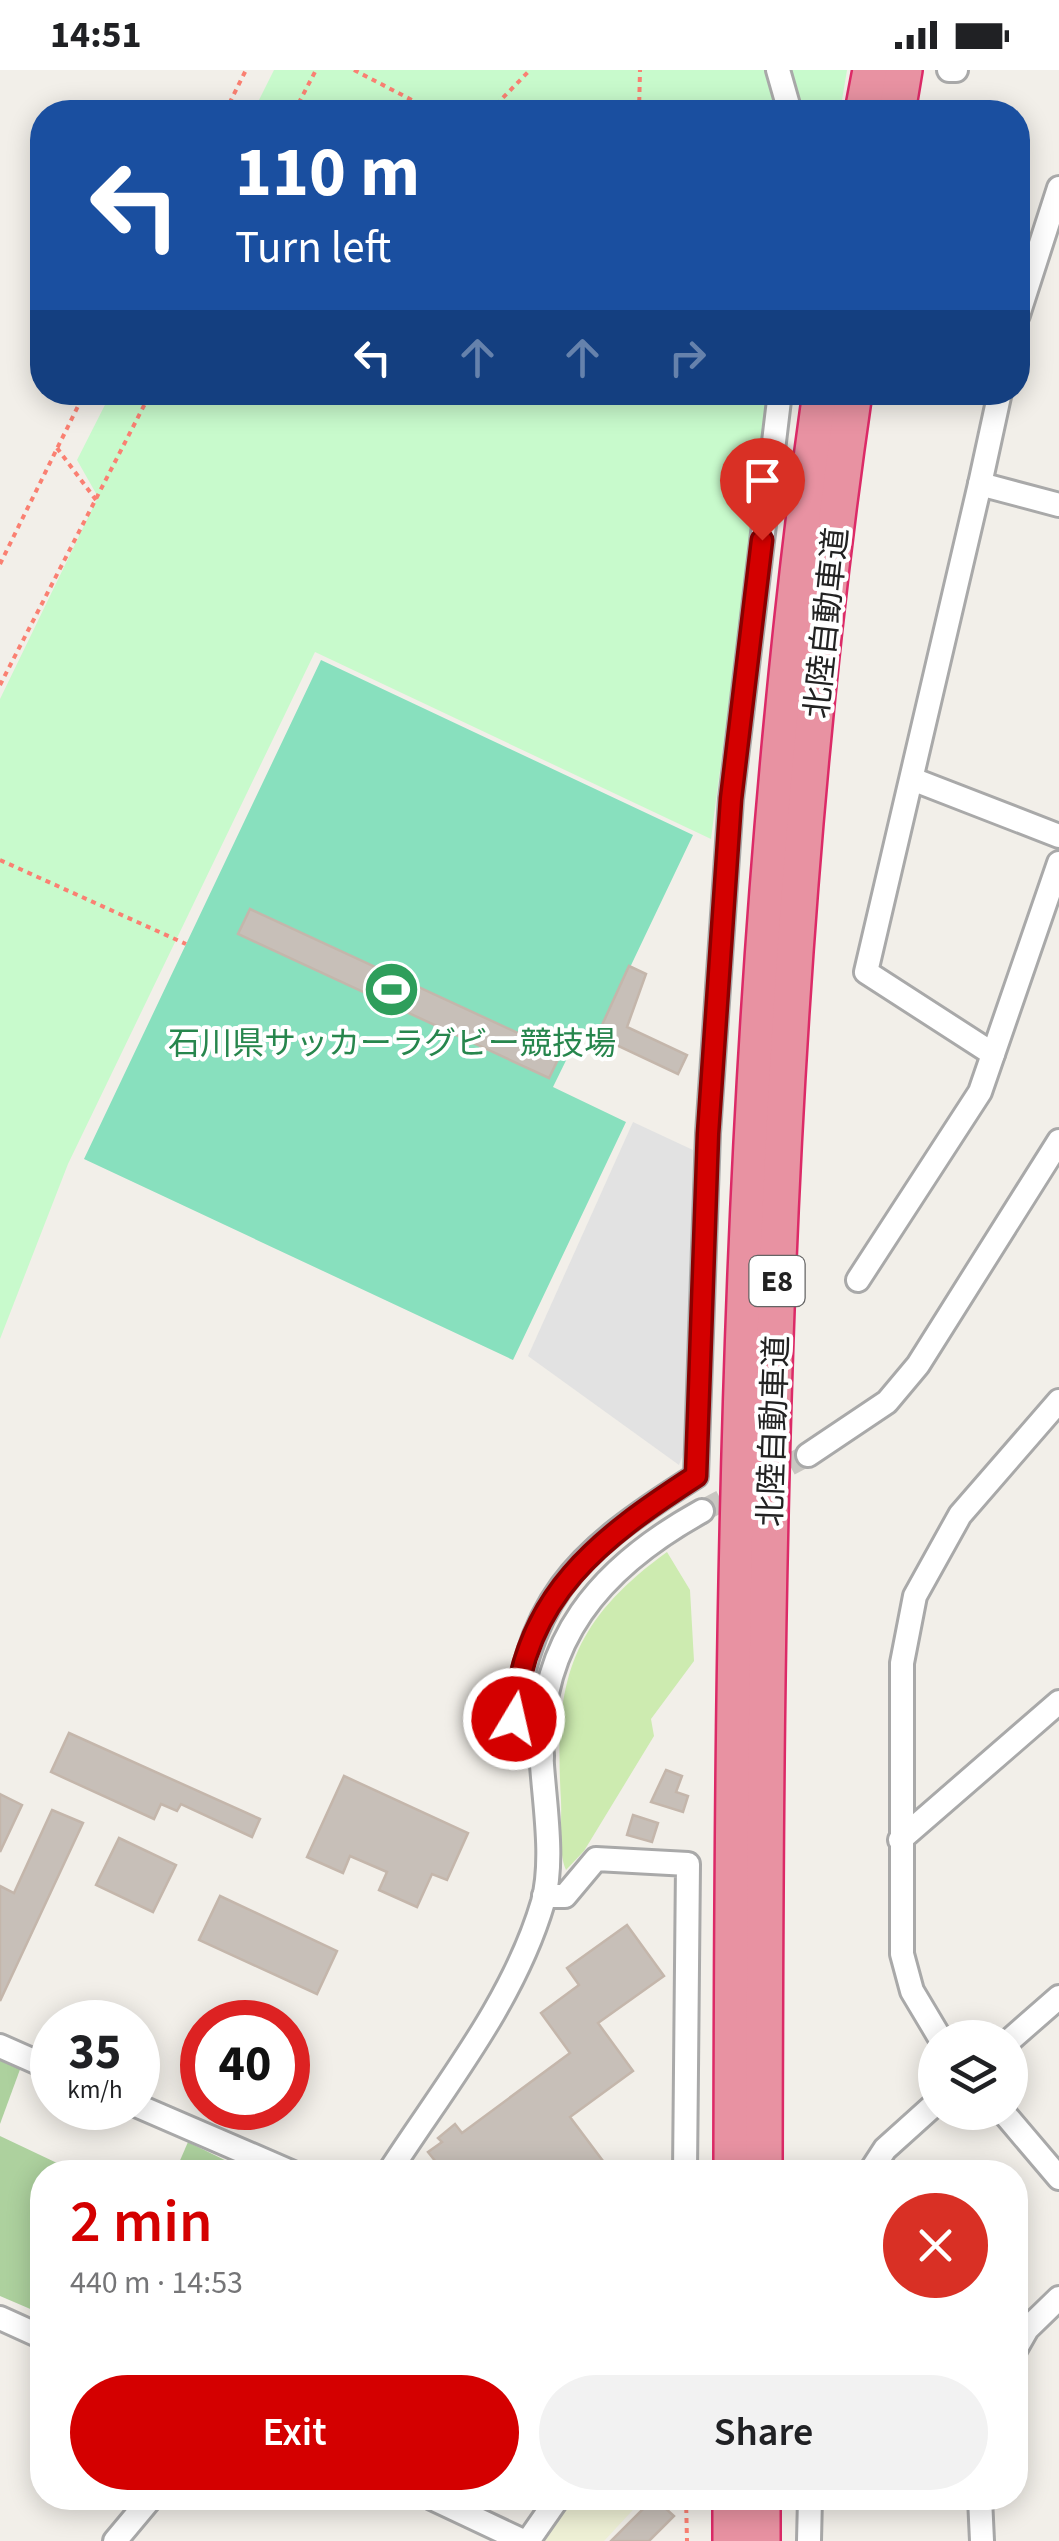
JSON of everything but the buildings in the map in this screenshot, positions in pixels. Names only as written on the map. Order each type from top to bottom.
[{"type":"highway","points":[[865,100],[870,70]]},
{"type":"highway","points":[[899,100],[904,70]]},
{"type":"highway","name":"北陸自動車道","points":[[732,2160],[739,1430],[750,1187],[776,802],[820,405]]},
{"type":"highway","name":"北陸自動車道","points":[[764,2160],[771,1468],[781,1194],[808,785],[852,405]]},
{"type":"highway","points":[[731,2510],[731,2541]]},
{"type":"highway","points":[[762,2510],[762,2541]]},
{"type":"street","points":[[778,70],[787,100]]},
{"type":"street","points":[[1030,279],[1059,188]]},
{"type":"street","points":[[542,1756],[512,1751],[517,1688],[539,1620],[572,1571],[625,1522],[696,1476],[708,1134],[731,799],[778,405]]},
{"type":"street","points":[[993,1054],[866,972],[997,405]]},
{"type":"street","points":[[980,484],[1059,505]]},
{"type":"street","points":[[912,779],[1059,836]]},
{"type":"street","points":[[858,1280],[980,1092],[1059,863]]},
{"type":"street","points":[[808,1455],[887,1402],[918,1365],[1059,1141]]},
{"type":"street","points":[[929,2020],[912,1991],[902,1954],[902,1664],[915,1596],[960,1515],[1059,1401]]},
{"type":"street","points":[[400,2160],[506,1990],[527,1948],[544,1896],[542,1756],[548,1691],[559,1652],[576,1618],[626,1558],[702,1511]]},
{"type":"street","points":[[900,1840],[1059,1702]]},
{"type":"street","points":[[544,1896],[564,1896],[596,1860],[688,1864],[685,2160]]},
{"type":"street","points":[[1028,2024],[1059,1997]]},
{"type":"street","points":[[0,2046],[30,2059]]},
{"type":"street","points":[[160,2115],[263,2160]]},
{"type":"street","points":[[878,2160],[918,2119]]},
{"type":"street","points":[[1018,2130],[1059,2178]]},
{"type":"street","points":[[1028,2328],[1059,2298]]},
{"type":"street","points":[[0,2318],[30,2332]]},
{"type":"street","points":[[116,2541],[141,2510]]},
{"type":"street","points":[[458,2510],[525,2541],[549,2510]]},
{"type":"street","points":[[809,2541],[810,2510]]},
{"type":"street","points":[[981,2510],[982,2541]]},
{"type":"path","points":[[231,100],[246,70]]},
{"type":"path","points":[[300,100],[316,70]]},
{"type":"path","points":[[354,70],[412,100]]},
{"type":"path","points":[[501,100],[530,70]]},
{"type":"path","points":[[639,100],[640,70]]},
{"type":"path","points":[[0,564],[79,405]]},
{"type":"path","points":[[0,685],[144,405]]},
{"type":"path","points":[[58,448],[96,500]]},
{"type":"path","points":[[0,860],[186,944]]},
{"type":"path","points":[[686,2510],[686,2541]]},
{"type":"green space","points":[[274,70],[847,70],[842,100],[259,100]]},
{"type":"green space","points":[[105,405],[767,405],[711,839],[315,652],[68,1164],[0,1339],[0,699],[98,497],[77,460]]},
{"type":"green space","name":"石川県サッカーラグビー競技場","points":[[321,660],[693,835],[595,1041],[579,1034],[553,1087],[626,1122],[513,1360],[84,1159]]},
{"type":"green space","points":[[667,1552],[690,1590],[694,1661],[651,1719],[654,1736],[584,1851],[566,1870],[561,1846],[561,1722],[575,1659],[608,1604]]},
{"type":"green space","points":[[0,2053],[22,2064],[0,2124]]},
{"type":"green space","points":[[0,2136],[51,2160],[30,2160],[30,2309],[0,2296]]},
{"type":"green space","points":[[188,2142],[225,2160],[180,2160]]},
{"type":"green space","points":[[558,2510],[633,2510],[604,2541],[535,2541]]},
{"type":"shaded area","points":[[633,1122],[693,1150],[684,1452],[679,1465],[528,1356]]},
{"type":"tunnel","points":[[702,1511],[808,1455]]},
{"type":"place","name":"石川県サッカーラグビー競技場","points":[[392,989]]},
{"type":"route","points":[[514,1719],[517,1688],[539,1620],[572,1571],[625,1522],[696,1476],[708,1134],[731,799],[762,540]]}]
